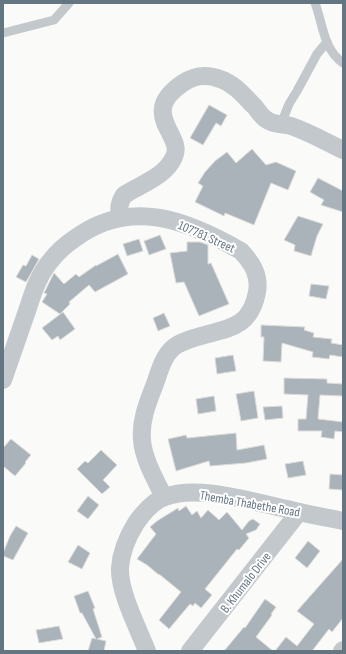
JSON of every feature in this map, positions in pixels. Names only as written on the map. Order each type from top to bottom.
[{"type":"street","points":[[121,218],[118,208],[121,199],[158,176],[174,157],[175,148],[166,126],[163,110],[164,104],[171,93],[188,80],[198,76],[205,75],[221,79],[233,85],[242,92],[269,122],[299,129],[343,150]]},
{"type":"street","name":"107781 Street","points":[[3,380],[37,283],[47,265],[57,252],[85,230],[102,222],[121,218],[142,215],[160,217],[198,229],[241,251],[253,266],[257,277],[258,284],[255,302],[250,313],[234,327],[201,336],[174,347],[163,362],[146,410],[142,423],[142,441],[151,469],[164,497]]},
{"type":"street","name":"Themba Thabethe Road","points":[[147,651],[121,581],[120,569],[122,557],[131,531],[142,514],[164,497],[182,492],[204,493],[243,499],[343,521]]},
{"type":"street","name":"B. Khumalo Drive","points":[[190,651],[299,512]]},
{"type":"lane","points":[[3,33],[54,20],[69,3]]},
{"type":"lane","points":[[315,3],[320,14],[330,49],[343,62]]},
{"type":"lane","points":[[281,124],[289,104],[317,54],[327,42]]},
{"type":"building","points":[[209,105],[227,115],[221,126],[216,123],[203,145],[190,138]]},
{"type":"building","points":[[252,149],[266,165],[276,162],[296,171],[288,190],[271,183],[254,225],[225,213],[224,216],[195,202],[203,186],[198,183],[215,161],[227,152],[236,163]]},
{"type":"building","points":[[318,178],[343,191],[343,212],[321,205],[324,200],[310,192]]},
{"type":"building","points":[[298,216],[323,224],[317,236],[311,256],[294,251],[295,245],[284,240]]},
{"type":"building","points":[[160,235],[166,249],[149,255],[144,241]]},
{"type":"building","points":[[139,239],[143,251],[127,256],[123,244]]},
{"type":"building","points":[[187,242],[200,242],[208,245],[208,264],[211,263],[229,304],[199,316],[184,282],[176,283],[170,253],[187,251]]},
{"type":"building","points":[[118,254],[128,274],[95,292],[89,285],[69,302],[70,304],[60,314],[42,302],[47,294],[44,293],[54,273],[64,284],[76,274],[79,277],[96,265]]},
{"type":"building","points":[[32,255],[39,259],[26,282],[16,277],[23,265],[26,266]]},
{"type":"building","points":[[311,284],[329,286],[326,299],[309,296]]},
{"type":"building","points":[[63,312],[75,329],[60,340],[58,336],[52,340],[42,328]]},
{"type":"building","points":[[164,313],[170,326],[158,331],[153,318]]},
{"type":"building","points":[[261,325],[305,327],[304,330],[314,333],[313,337],[332,339],[331,343],[343,345],[343,357],[330,355],[329,359],[312,357],[313,352],[282,343],[281,362],[263,361],[264,337],[261,337]]},
{"type":"building","points":[[233,355],[236,371],[217,374],[215,358]]},
{"type":"building","points":[[284,378],[327,379],[327,383],[343,384],[343,396],[320,395],[318,419],[343,422],[343,432],[335,431],[334,439],[321,437],[322,431],[298,431],[298,419],[306,419],[308,395],[284,394]]},
{"type":"building","points":[[254,391],[258,418],[241,421],[236,394]]},
{"type":"building","points":[[214,396],[216,411],[198,414],[196,399]]},
{"type":"building","points":[[282,406],[283,418],[265,420],[263,407]]},
{"type":"building","points":[[236,433],[237,450],[264,445],[267,459],[246,463],[210,466],[209,461],[176,471],[168,439],[186,435],[187,438]]},
{"type":"building","points":[[11,439],[31,455],[15,476],[3,466],[3,448]]},
{"type":"building","points":[[101,450],[117,465],[103,480],[110,487],[102,494],[77,469],[85,461],[88,463]]},
{"type":"building","points":[[303,461],[306,475],[288,478],[285,464]]},
{"type":"building","points":[[330,474],[343,475],[343,490],[329,489]]},
{"type":"building","points":[[88,496],[99,505],[88,519],[77,511]]},
{"type":"building","points":[[186,506],[192,515],[197,511],[201,518],[208,510],[219,520],[227,512],[242,530],[249,521],[253,519],[260,524],[256,530],[246,534],[249,538],[239,550],[237,549],[205,589],[212,595],[201,608],[195,603],[193,606],[190,604],[169,629],[159,620],[181,592],[147,565],[137,559],[156,534],[150,527],[178,508],[179,511]]},
{"type":"building","points":[[16,526],[28,533],[13,560],[3,556],[3,553]]},
{"type":"building","points":[[308,541],[320,551],[307,568],[295,558]]},
{"type":"building","points":[[78,545],[90,553],[82,569],[68,562]]},
{"type":"building","points":[[343,559],[343,618],[332,632],[329,629],[312,651],[275,651],[286,637],[297,646],[314,624],[297,611]]},
{"type":"building","points":[[88,591],[95,608],[93,609],[102,637],[97,639],[106,641],[104,651],[88,651],[92,638],[96,639],[82,613],[80,613],[74,596]]},
{"type":"building","points":[[265,599],[276,607],[256,637],[273,651],[224,651],[244,627],[245,628]]},
{"type":"building","points":[[59,626],[63,639],[39,643],[36,630]]}]
